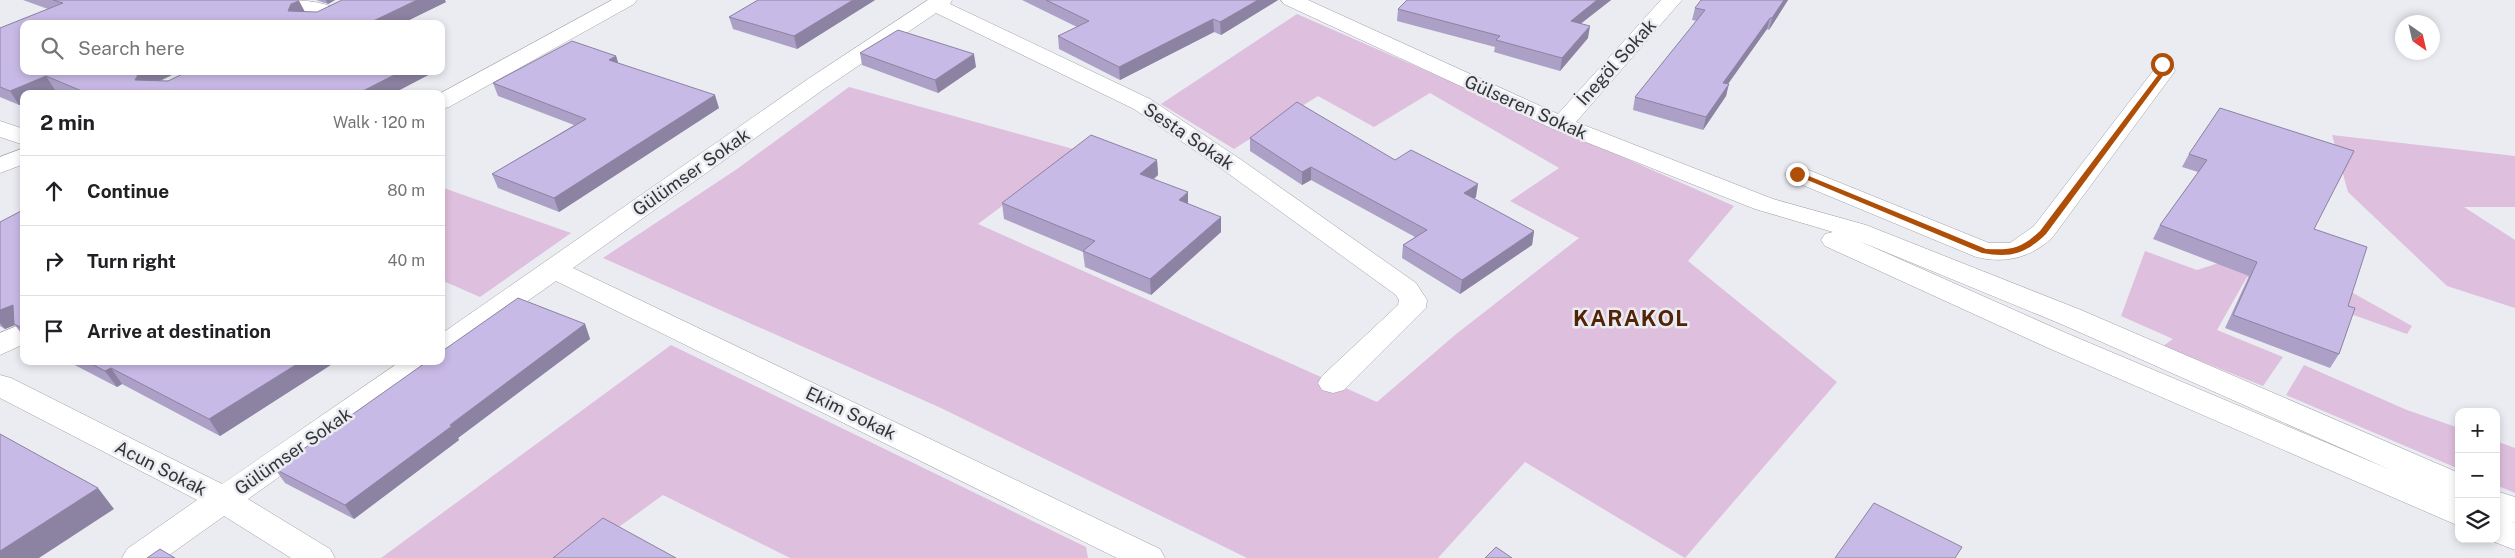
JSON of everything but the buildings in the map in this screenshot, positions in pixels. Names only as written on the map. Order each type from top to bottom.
[{"type":"street","points":[[290,0],[338,9],[315,20]]},
{"type":"street","points":[[445,100],[628,0]]},
{"type":"street","name":"Gülseren Sokak","points":[[1291,0],[1561,124],[1764,204]]},
{"type":"street","name":"İnegöl Sokak","points":[[1561,124],[1672,0]]},
{"type":"street","name":"Gülümser Sokak","points":[[445,345],[816,84],[939,2]]},
{"type":"street","name":"Sesta Sokak","points":[[939,2],[1142,104],[1231,164],[1406,289],[1413,300],[1412,308],[1333,383]]},
{"type":"street","points":[[1797,174],[1985,251],[2007,252],[2026,248],[2043,232],[2164,71],[2162,64]]},
{"type":"street","points":[[0,128],[20,136]]},
{"type":"street","points":[[0,166],[20,158]]},
{"type":"street","points":[[1764,204],[1857,231],[2062,314],[2455,485]]},
{"type":"street","points":[[1764,204],[1939,289],[2455,510]]},
{"type":"street","name":"Ekim Sokak","points":[[554,269],[1148,558]]},
{"type":"street","points":[[0,345],[20,334]]},
{"type":"street","name":"Gülümser Sokak","points":[[139,558],[416,365]]},
{"type":"street","name":"Acun Sokak","points":[[0,385],[223,499],[318,558]]},
{"type":"street","points":[[2500,504],[2515,510]]},
{"type":"street","points":[[2500,531],[2515,537]]},
{"type":"shaded area","points":[[1297,14],[1734,206],[1688,261],[1837,382],[1685,558],[1525,462],[1438,558],[1247,558],[941,408],[603,258],[737,169],[849,87],[1077,150],[978,224],[1377,402],[1455,335],[1579,238],[1510,201],[1559,168],[1430,93],[1374,127],[1318,96],[1234,149],[1161,104]]},
{"type":"shaded area","points":[[2332,135],[2515,156],[2515,207],[2464,207],[2515,240],[2515,308],[2447,286],[2348,192]]},
{"type":"shaded area","points":[[445,188],[571,233],[480,297],[445,282]]},
{"type":"shaded area","points":[[2145,251],[2197,270],[2256,251],[2328,279],[2412,326],[2407,334],[2247,277],[2217,330],[2283,357],[2263,386],[2163,346],[2173,339],[2121,316]]},
{"type":"shaded area","points":[[671,345],[1086,547],[1088,558],[790,558],[663,495],[576,558],[381,558]]},
{"type":"shaded area","points":[[2304,365],[2407,410],[2455,427],[2455,467],[2286,395]]},
{"type":"shaded area","points":[[2500,442],[2515,448],[2515,493],[2500,487]]},
{"type":"district","name":"KARAKOL","points":[[1631,318]]},
{"type":"route","points":[[1797,174],[1985,251],[2007,252],[2026,248],[2043,232],[2164,71],[2162,64]]}]
